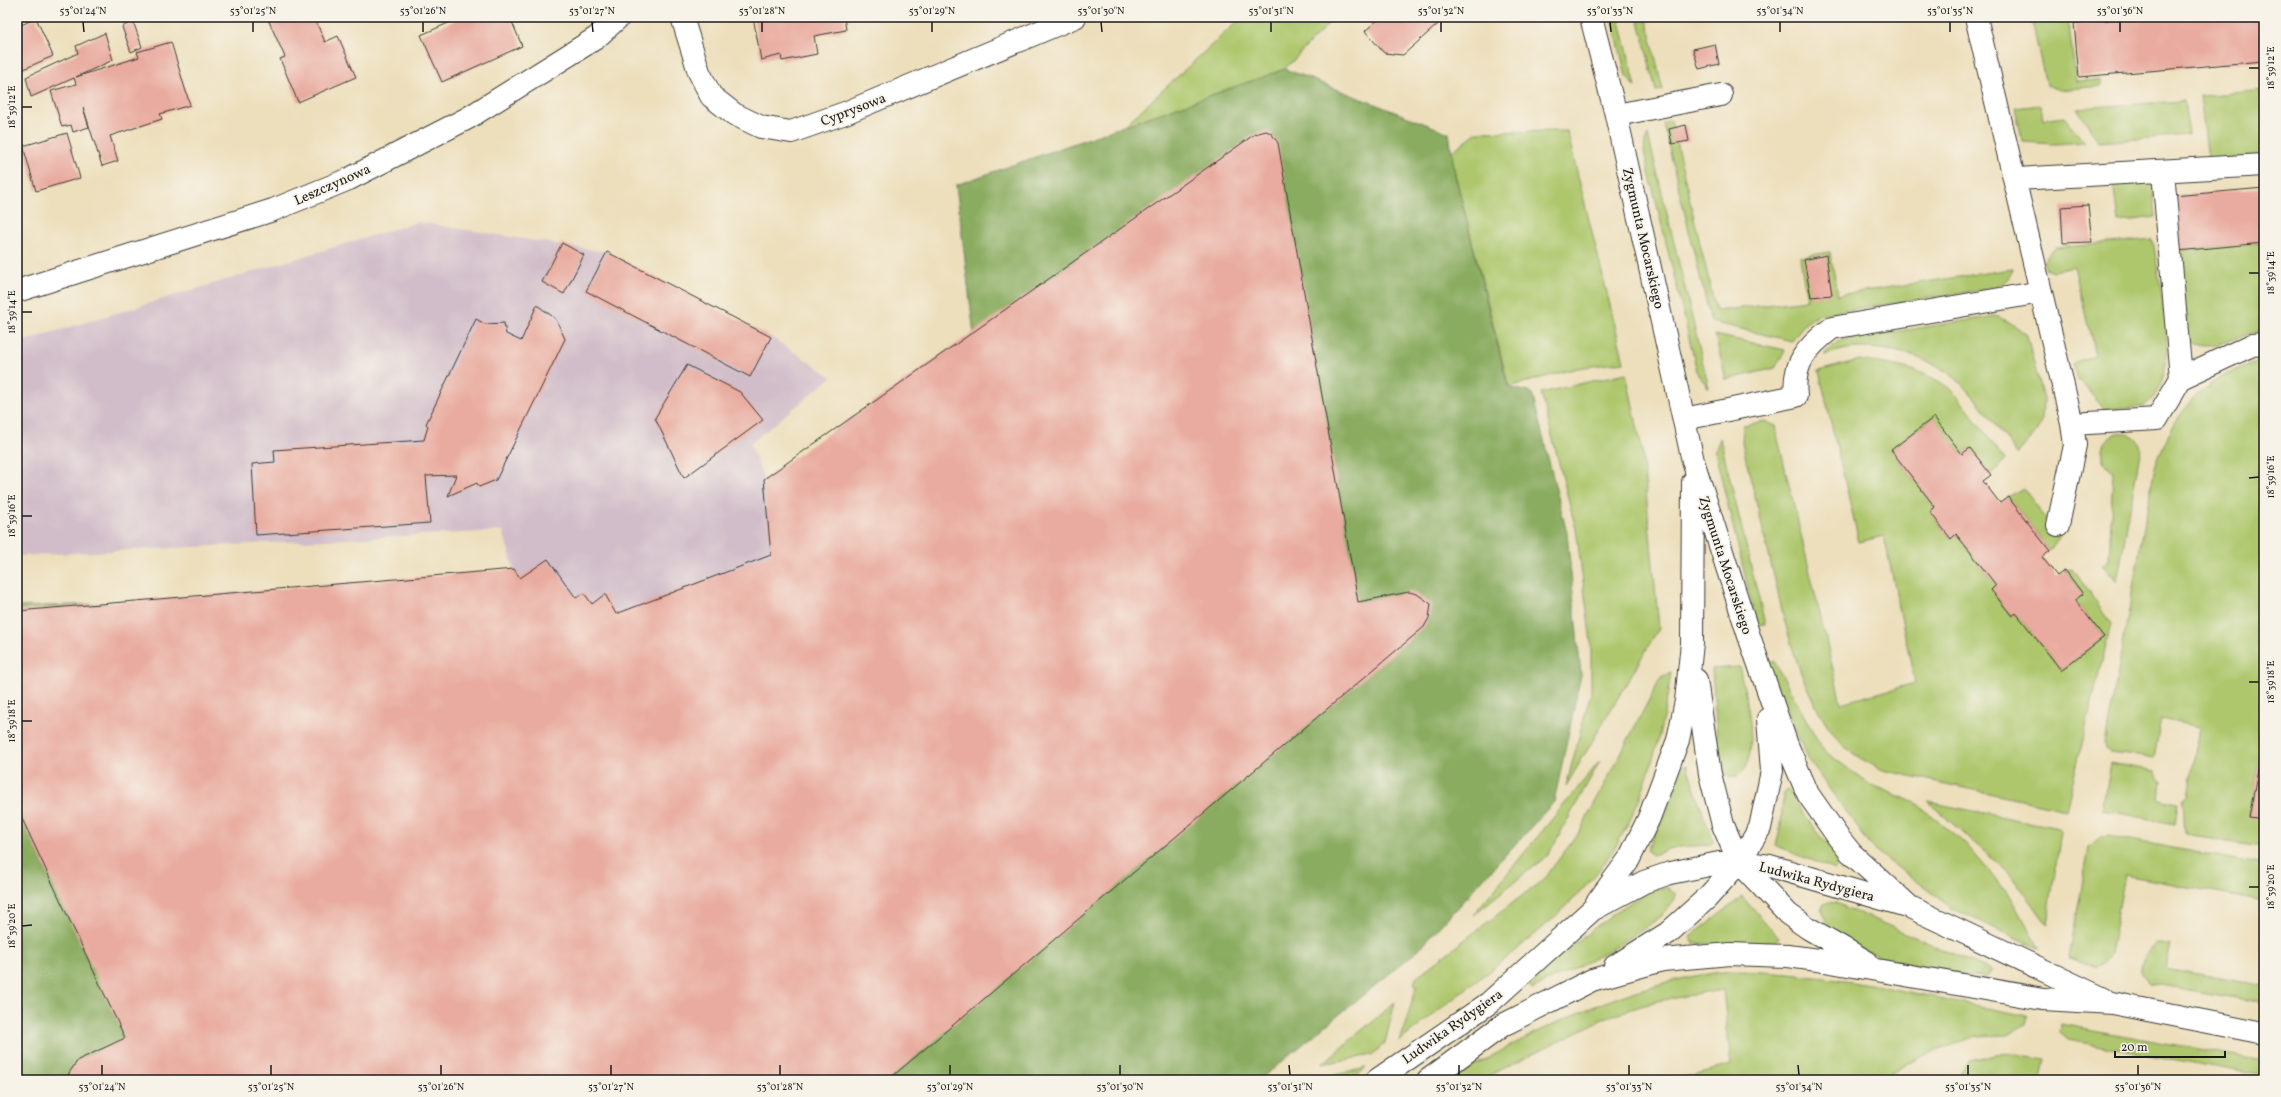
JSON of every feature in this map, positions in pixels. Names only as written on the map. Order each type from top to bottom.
[{"type":"street","name":"Leszczynowa","points":[[17,291],[273,210],[349,179],[468,118],[596,38],[619,17]]},
{"type":"street","name":"Cyprysowa","points":[[682,17],[699,72],[711,96],[734,114],[761,126],[791,132],[845,113],[1075,17]]},
{"type":"street","name":"Zygmunta Mocarskiego","points":[[1591,17],[1616,115],[1693,460],[1760,669],[1797,771],[1822,816],[1851,853],[1910,907]]},
{"type":"street","points":[[1976,17],[2016,179],[2072,424],[2075,445],[2058,525]]},
{"type":"street","points":[[1616,115],[1721,95]]},
{"type":"street","points":[[2016,179],[2163,172],[2264,165]]},
{"type":"street","points":[[2163,172],[2181,378]]},
{"type":"street","points":[[1684,419],[1796,396],[1794,383],[1798,365],[1813,343],[1832,328],[2041,292]]},
{"type":"street","points":[[2072,424],[2157,419],[2181,378],[2252,345],[2264,344]]},
{"type":"street","name":"Zygmunta Mocarskiego","points":[[1592,910],[1628,859],[1649,818],[1664,780],[1679,732],[1686,701],[1692,643],[1693,460]]},
{"type":"street","name":"Zygmunta Mocarskiego","points":[[1692,643],[1710,774],[1723,825],[1739,862],[1788,914],[1808,928],[1880,970]]},
{"type":"street","name":"Zygmunta Mocarskiego","points":[[1592,980],[1668,934],[1707,898],[1739,862],[1760,828],[1772,771],[1771,746],[1760,669]]},
{"type":"street","name":"Ludwika Rydygiera","points":[[1377,1080],[1489,1003],[1592,910],[1644,882],[1670,873],[1719,863],[1739,862],[1770,866],[1803,874],[1910,907],[2112,1003]]},
{"type":"street","name":"Ludwika Rydygiera","points":[[1428,1080],[1503,1025],[1592,980],[1663,960],[1730,954],[1788,956],[1880,970],[2043,1000],[2112,1003],[2264,1033]]},
{"type":"shaded area","points":[[417,222],[607,252],[771,337],[832,377],[750,444],[764,479],[771,555],[561,636],[514,569],[503,531],[17,556],[17,343]]},
{"type":"green space","points":[[1242,17],[1335,17],[1285,69],[1124,126]]},
{"type":"green space","points":[[1612,17],[1619,17],[1636,87],[1626,76]]},
{"type":"green space","points":[[1638,17],[1646,17],[1663,90],[1656,91]]},
{"type":"green space","points":[[2031,17],[2094,17],[2068,19],[2076,81],[2101,80],[2101,86],[2060,90],[2046,85]]},
{"type":"green space","points":[[1285,69],[1449,133],[1455,174],[1508,387],[1532,393],[1567,533],[1581,675],[1554,802],[1416,952],[1259,1080],[17,1080],[17,607],[518,588],[693,692],[974,335],[956,185]]},
{"type":"green space","points":[[2264,90],[2264,155],[2208,159],[2200,96]]},
{"type":"green space","points":[[2184,101],[2189,135],[2099,142],[2077,108]]},
{"type":"green space","points":[[2041,105],[2043,120],[2064,117],[2085,142],[2055,144],[2023,142],[2015,108]]},
{"type":"green space","points":[[1671,120],[1716,311],[1807,300],[1800,257],[1830,252],[1838,295],[2012,269],[2011,274],[2001,284],[1982,290],[1820,314],[1804,324],[1792,341],[1711,322],[1663,123]]},
{"type":"green space","points":[[1567,131],[1624,362],[1577,368],[1509,387],[1455,174],[1451,152],[1477,132]]},
{"type":"green space","points":[[1648,135],[1709,388],[1698,375],[1644,152],[1645,142]]},
{"type":"green space","points":[[2152,178],[2156,217],[2118,222],[2113,181]]},
{"type":"green space","points":[[2153,239],[2166,334],[2167,356],[2162,381],[2154,397],[2143,407],[2105,410],[2078,379],[2073,363],[2095,355],[2074,267],[2053,271],[2045,268],[2043,261],[2055,248]]},
{"type":"green space","points":[[2264,243],[2264,331],[2216,344],[2197,344],[2188,340],[2177,251]]},
{"type":"green space","points":[[1996,316],[2014,325],[2027,335],[2043,400],[2042,419],[2036,433],[2017,454],[1987,413],[1967,389],[1944,370],[1931,363],[1902,353],[1872,348],[1841,350],[1824,355],[1833,345],[1842,340]]},
{"type":"green space","points":[[1715,335],[1785,350],[1775,368],[1726,380]]},
{"type":"green space","points":[[1859,360],[1898,366],[1924,374],[1947,387],[1957,396],[2005,460],[1991,475],[1970,448],[1962,454],[1933,417],[1891,450],[1935,507],[1930,512],[1951,539],[1956,534],[1996,585],[1991,590],[2011,616],[2016,613],[2061,670],[2104,637],[2075,600],[2083,594],[2065,570],[2073,569],[2111,624],[2066,810],[1883,770],[1855,755],[1840,742],[1826,723],[1805,682],[1790,639],[1778,595],[1742,442],[1743,425],[1765,421],[1775,426],[1841,703],[1915,683],[1884,536],[1859,542],[1819,371]]},
{"type":"green space","points":[[2264,360],[2264,738],[2249,817],[2264,820],[2264,846],[2190,836],[2185,833],[2183,800],[2188,796],[2199,727],[2161,719],[2154,758],[2110,753],[2106,750],[2105,743],[2154,471],[2162,450],[2170,431],[2181,414],[2207,387],[2223,376],[2242,367]]},
{"type":"green space","points":[[1626,373],[1642,449],[1659,628],[1566,786],[1591,692],[1591,642],[1576,529],[1541,393]]},
{"type":"green space","points":[[2117,434],[2125,434],[2135,437],[2141,447],[2117,582],[2102,565],[2109,560],[2113,471],[2105,464],[2103,450],[2106,442],[2112,436]]},
{"type":"green space","points":[[1720,438],[1765,624],[1757,625],[1715,452]]},
{"type":"green space","points":[[2023,488],[2060,537],[2050,551],[2008,497]]},
{"type":"green space","points":[[1774,661],[1823,750],[1869,784],[1914,802],[1965,843],[2007,892],[2040,949],[1953,909],[1873,849],[1809,761],[1765,662]]},
{"type":"green space","points":[[1739,667],[1750,724],[1750,755],[1745,767],[1738,776],[1731,777],[1723,773],[1719,764],[1712,669]]},
{"type":"green space","points":[[1671,673],[1657,745],[1650,768],[1623,834],[1610,855],[1585,887],[1541,930],[1400,1041],[1417,986],[1414,984],[1416,977],[1544,879],[1580,831],[1661,677]]},
{"type":"green space","points":[[1600,761],[1548,855],[1473,915]]},
{"type":"green space","points":[[2110,763],[2155,771],[2162,782],[2160,799],[2178,803],[2175,824],[2102,810]]},
{"type":"green space","points":[[1687,765],[1704,817],[1714,841],[1710,845],[1680,847],[1651,855],[1647,850],[1667,811],[1682,767]]},
{"type":"green space","points":[[1788,790],[1804,815],[1839,858],[1839,864],[1835,870],[1776,846],[1781,825],[1783,794]]},
{"type":"green space","points":[[1928,802],[2059,828],[2061,832],[2047,924],[2012,876]]},
{"type":"green space","points":[[2109,836],[2264,865],[2264,901],[2125,875],[2110,954],[2103,963],[2096,967],[2069,958],[2089,847],[2100,837]]},
{"type":"green space","points":[[1653,888],[1668,888],[1676,894],[1670,906],[1656,920],[1637,934],[1613,948],[1532,989],[1526,982],[1611,915]]},
{"type":"green space","points":[[1742,897],[1779,937],[1776,942],[1694,944],[1690,937]]},
{"type":"green space","points":[[1824,903],[1836,903],[1993,971],[1987,978],[1945,972],[1892,960],[1867,951],[1846,940],[1830,926],[1821,909]]},
{"type":"green space","points":[[2157,944],[2171,945],[2165,968],[2264,986],[2264,1003],[2149,983],[2141,972],[2142,963],[2150,950]]},
{"type":"green space","points":[[1731,971],[1768,972],[1843,981],[2028,1016],[2026,1024],[2007,1035],[1977,1036],[1929,1053],[1877,1080],[1673,1080],[1731,1065],[1723,990],[1657,1001],[1607,1017],[1480,1080],[1450,1080],[1550,1026],[1620,996],[1693,976]]},
{"type":"green space","points":[[1395,1002],[1385,1043],[1372,1055],[1322,1064]]},
{"type":"green space","points":[[2060,1024],[2264,1061],[2264,1076],[2068,1040],[2059,1032]]},
{"type":"green space","points":[[2016,1054],[2045,1059],[2041,1080],[1961,1080],[1960,1076],[1970,1060],[1996,1055]]},
{"type":"green space","points":[[1366,1068],[1351,1080],[1313,1080]]},
{"type":"building","points":[[267,17],[314,17],[325,42],[338,36],[356,77],[298,102],[280,59],[285,57]]},
{"type":"building","points":[[462,17],[510,17],[522,46],[442,82],[421,35]]},
{"type":"building","points":[[753,17],[844,17],[846,30],[814,36],[817,54],[782,61],[781,55],[761,60]]},
{"type":"building","points":[[1381,17],[1446,17],[1403,55],[1384,53],[1365,31]]},
{"type":"building","points":[[2142,17],[2264,17],[2264,61],[2079,77],[2074,23]]},
{"type":"building","points":[[36,18],[53,56],[17,72],[17,27]]},
{"type":"building","points":[[133,21],[142,47],[131,52],[122,27]]},
{"type":"building","points":[[105,33],[113,60],[76,77],[139,57],[137,52],[171,42],[190,105],[160,114],[162,119],[110,136],[118,161],[102,166],[83,107],[89,127],[73,132],[71,125],[62,127],[51,91],[76,84],[74,78],[31,97],[26,77],[78,53],[76,46]]},
{"type":"building","points":[[1715,44],[1719,64],[1699,69],[1693,49]]},
{"type":"building","points":[[1686,125],[1689,141],[1672,144],[1669,129]]},
{"type":"building","points":[[1266,131],[1271,133],[1278,143],[1358,602],[1409,592],[1417,594],[1431,604],[1429,618],[1424,627],[888,1080],[68,1080],[69,1073],[78,1060],[125,1038],[17,808],[17,611],[514,569],[520,578],[548,559],[576,598],[584,593],[592,604],[605,594],[616,614],[771,555],[764,479],[1255,134]]},
{"type":"building","points":[[67,133],[80,178],[36,191],[23,146]]},
{"type":"building","points":[[2264,188],[2264,243],[2177,251],[2173,196]]},
{"type":"building","points":[[2088,205],[2092,242],[2063,243],[2061,207]]},
{"type":"building","points":[[562,243],[584,255],[564,294],[542,282]]},
{"type":"building","points":[[607,252],[771,337],[750,377],[586,291]]},
{"type":"building","points":[[1826,255],[1832,295],[1811,297],[1804,260]]},
{"type":"building","points":[[537,305],[556,319],[565,339],[496,480],[479,487],[477,483],[448,496],[456,475],[426,476],[430,523],[256,535],[252,464],[275,462],[274,450],[424,440],[428,426],[426,424],[476,319],[485,324],[504,323],[506,334],[521,341]]},
{"type":"building","points":[[687,365],[740,392],[763,420],[684,478],[655,418]]},
{"type":"building","points":[[1934,417],[1962,454],[1970,448],[1991,475],[1983,481],[2000,503],[2008,497],[2050,551],[2042,557],[2057,576],[2065,570],[2083,594],[2075,600],[2104,637],[2061,670],[2016,613],[2012,616],[1991,590],[1996,585],[1956,534],[1951,539],[1930,512],[1935,507],[1891,450]]},
{"type":"building","points":[[2264,742],[2264,820],[2249,818]]}]
